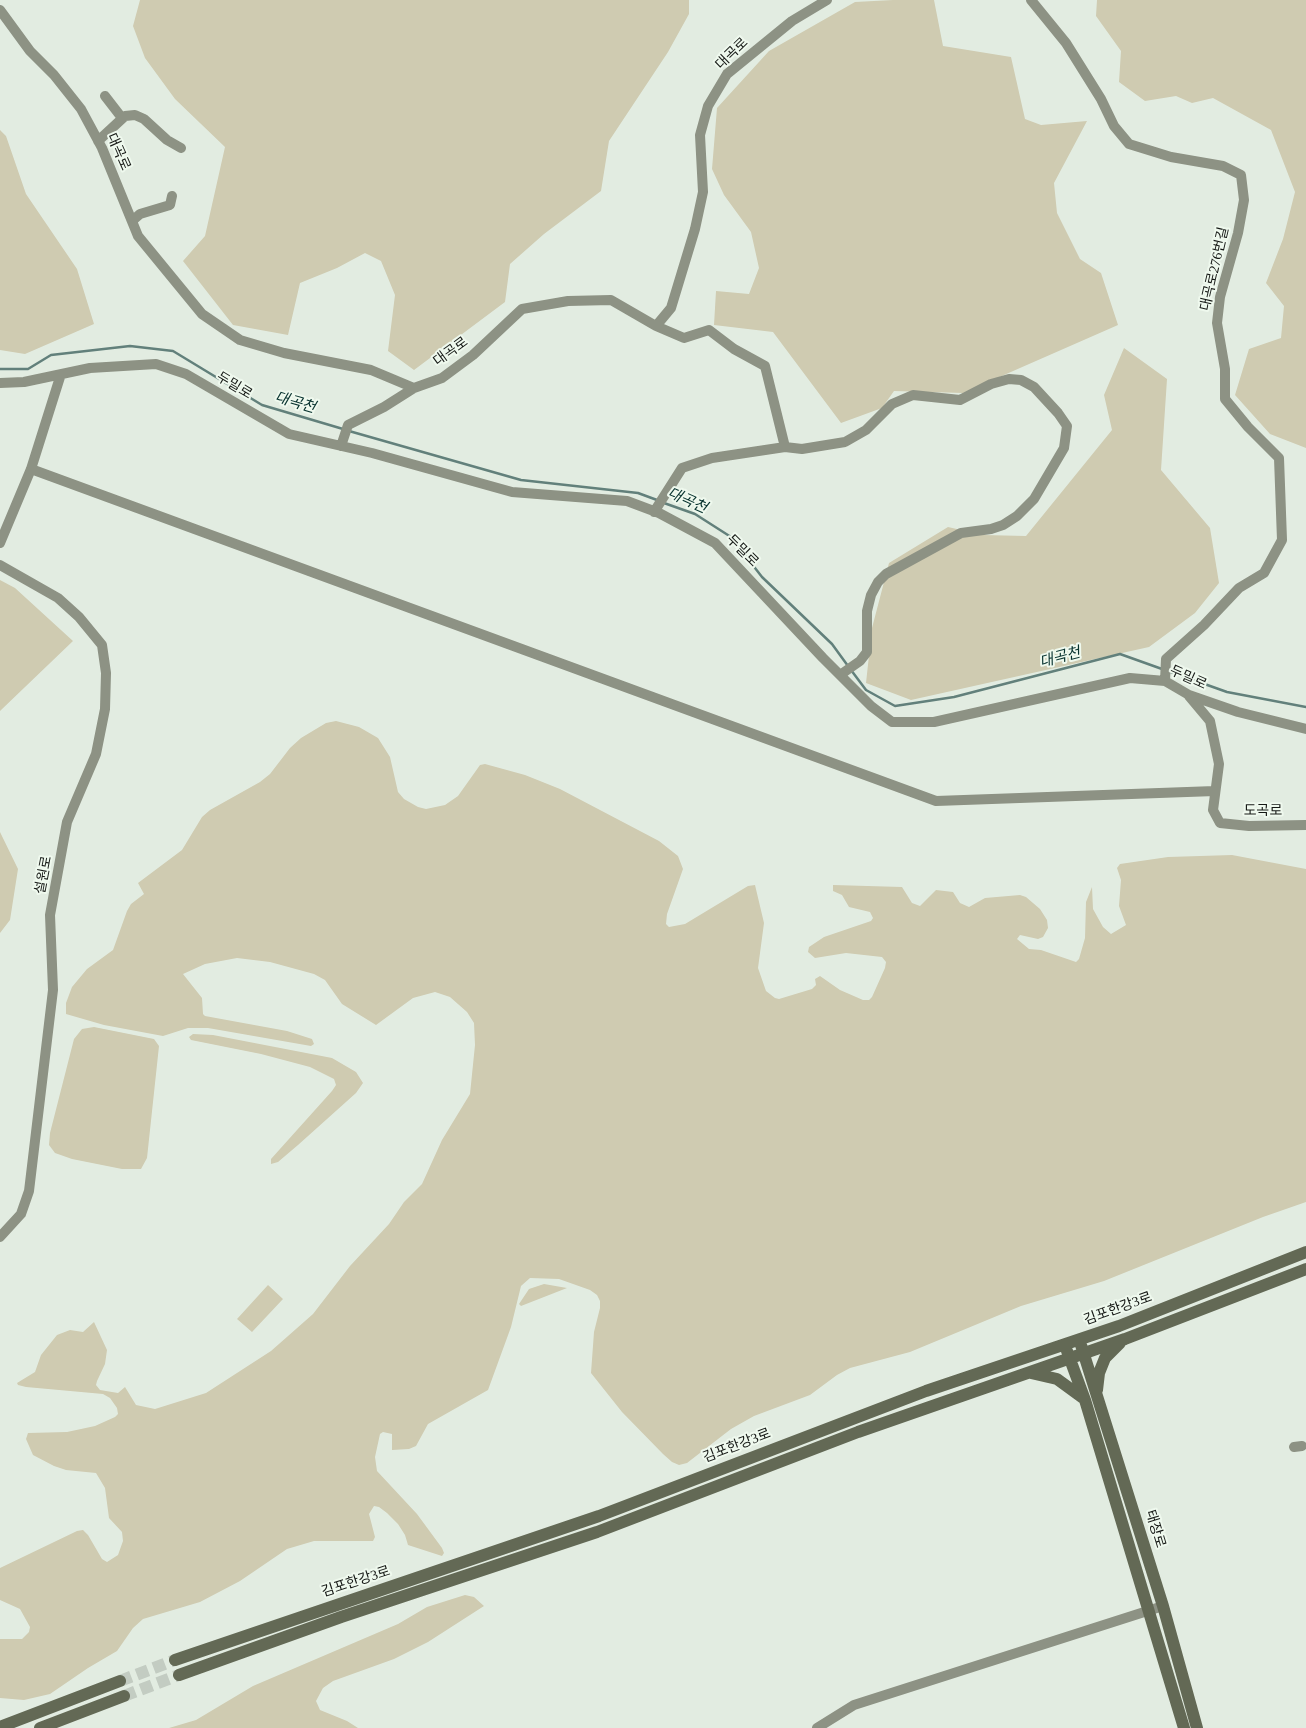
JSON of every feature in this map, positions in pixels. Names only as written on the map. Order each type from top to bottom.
[{"type":"street","name":"대곡로","points":[[0,10],[30,51],[54,75],[81,109],[98,141],[138,236],[202,314],[240,340],[284,353],[371,370],[414,388],[442,378],[474,355],[522,309],[568,301],[611,300],[656,326],[670,308],[695,229],[703,192],[700,135],[708,106],[727,74],[792,21],[827,0]]},
{"type":"street","name":"대곡로276번길","points":[[1031,0],[1066,43],[1101,98],[1114,126],[1129,144],[1172,157],[1223,166],[1241,175],[1244,200],[1236,242],[1220,297],[1217,323],[1225,369],[1225,399],[1248,427],[1279,458],[1282,540],[1264,573],[1239,588],[1204,625],[1166,659],[1165,678]]},
{"type":"street","points":[[105,96],[122,118]]},
{"type":"street","points":[[98,141],[122,118],[130,115],[140,116],[167,140],[181,148]]},
{"type":"street","points":[[132,221],[140,214],[170,204],[172,196]]},
{"type":"street","points":[[656,326],[684,338],[709,330],[734,348],[765,366],[785,447]]},
{"type":"street","name":"두밀로","points":[[0,383],[24,382],[90,368],[156,364],[186,374],[289,434],[512,492],[627,501],[656,509],[715,543],[843,673],[871,706],[892,722],[934,722],[1130,678],[1165,678],[1189,695],[1238,712],[1306,729]]},
{"type":"street","points":[[0,543],[32,469],[61,374]]},
{"type":"street","points":[[656,509],[682,468],[712,458],[785,447],[802,449],[845,442],[866,430],[892,404],[901,398],[913,395],[960,400],[991,384],[1009,379],[1021,380],[1034,387],[1058,413],[1067,426],[1064,448],[1034,499],[1017,516],[991,529],[961,533],[905,563],[878,582],[871,595],[867,611],[867,652],[843,673]]},
{"type":"street","points":[[341,446],[348,425],[384,407],[414,388]]},
{"type":"street","points":[[32,469],[936,801],[1215,791],[1219,764],[1210,721],[1189,695]]},
{"type":"street","name":"설원로","points":[[0,565],[58,598],[78,618],[102,645],[106,673],[105,709],[96,754],[67,822],[50,916],[53,990],[29,1191],[22,1214],[0,1237]]},
{"type":"street","name":"도곡로","points":[[1215,791],[1213,810],[1220,823],[1249,826],[1306,825]]},
{"type":"street","name":"김포한강3로","points":[[175,1660],[599,1516],[926,1391],[1079,1340],[1198,1296],[1306,1252]]},
{"type":"street","name":"김포한강3로","points":[[179,1675],[341,1617],[597,1532],[858,1432],[1125,1339],[1306,1269]]},
{"type":"street","points":[[1097,1393],[1099,1373],[1106,1358],[1125,1339]]},
{"type":"street","name":"태장로","points":[[1079,1340],[1163,1606],[1198,1728]]},
{"type":"street","points":[[1065,1344],[1086,1400],[1184,1728]]},
{"type":"street","points":[[1028,1373],[1057,1378],[1086,1400]]},
{"type":"street","points":[[817,1728],[854,1705],[1163,1606]]},
{"type":"street","points":[[0,1727],[120,1681]]},
{"type":"street","points":[[40,1728],[124,1696]]},
{"type":"shaded area","points":[[140,0],[689,0],[689,14],[668,52],[609,141],[601,191],[544,234],[510,264],[505,302],[414,370],[388,351],[395,295],[381,261],[365,253],[337,268],[300,283],[288,335],[233,325],[183,261],[205,236],[225,147],[175,99],[145,58],[133,26]]},
{"type":"shaded area","points":[[934,0],[943,46],[1011,57],[1025,119],[1041,125],[1087,121],[1054,183],[1057,213],[1080,259],[1101,273],[1118,325],[963,393],[894,391],[882,408],[841,423],[773,332],[714,325],[716,291],[749,294],[759,268],[751,232],[724,195],[712,169],[717,108],[769,51],[855,2]]},
{"type":"shaded area","points":[[1097,0],[1306,0],[1306,448],[1270,434],[1235,395],[1249,349],[1281,338],[1284,306],[1266,283],[1283,239],[1295,192],[1271,130],[1213,98],[1192,103],[1176,96],[1145,101],[1119,82],[1121,51],[1096,16]]},
{"type":"shaded area","points":[[0,130],[6,136],[26,194],[77,269],[94,324],[25,354],[0,350]]},
{"type":"shaded area","points":[[1124,348],[1167,379],[1161,470],[1210,528],[1219,583],[1195,613],[1149,647],[911,700],[866,683],[872,628],[889,563],[948,527],[983,535],[1026,536],[1112,430],[1104,395]]},
{"type":"shaded area","points":[[0,580],[15,588],[73,641],[0,711]]},
{"type":"shaded area","points":[[336,721],[359,727],[378,738],[390,757],[398,792],[404,799],[418,807],[426,809],[445,805],[458,796],[480,765],[485,764],[525,775],[560,789],[659,841],[678,856],[683,869],[667,914],[666,924],[669,927],[685,924],[748,886],[755,885],[764,923],[758,968],[766,991],[779,999],[812,989],[816,985],[815,979],[820,976],[840,990],[863,1000],[869,1000],[872,997],[885,968],[886,962],[882,957],[846,953],[815,958],[808,952],[809,947],[824,937],[871,921],[873,918],[870,912],[849,907],[842,895],[833,891],[833,885],[902,887],[912,903],[920,906],[936,890],[953,892],[960,903],[969,907],[985,898],[1020,895],[1026,897],[1040,909],[1047,920],[1048,928],[1043,937],[1038,939],[1020,935],[1017,939],[1029,949],[1041,950],[1076,962],[1079,959],[1085,938],[1086,902],[1092,887],[1093,909],[1103,927],[1111,934],[1126,925],[1119,906],[1121,880],[1117,868],[1120,864],[1168,857],[1232,855],[1306,869],[1306,1202],[1263,1217],[1104,1281],[1021,1306],[910,1352],[850,1368],[810,1395],[754,1416],[731,1429],[687,1463],[679,1465],[663,1454],[622,1412],[591,1373],[594,1332],[600,1308],[600,1301],[597,1295],[590,1290],[559,1279],[530,1278],[521,1286],[511,1327],[488,1390],[428,1424],[416,1446],[409,1449],[392,1450],[392,1434],[383,1432],[380,1434],[375,1457],[377,1471],[417,1514],[442,1548],[444,1553],[442,1556],[408,1545],[405,1535],[398,1524],[379,1507],[374,1506],[369,1514],[375,1537],[373,1541],[314,1541],[287,1549],[240,1581],[200,1602],[143,1619],[133,1628],[117,1651],[50,1694],[24,1700],[0,1698],[0,1639],[22,1639],[29,1632],[30,1627],[20,1609],[0,1600],[0,1568],[77,1531],[83,1530],[88,1535],[102,1559],[107,1562],[118,1555],[123,1541],[122,1532],[109,1518],[105,1488],[96,1473],[66,1470],[54,1466],[33,1455],[26,1439],[28,1433],[67,1432],[95,1426],[115,1417],[118,1414],[117,1408],[110,1398],[103,1394],[26,1387],[17,1383],[35,1372],[41,1355],[57,1335],[70,1330],[83,1332],[94,1322],[107,1350],[105,1364],[96,1385],[100,1390],[118,1393],[125,1387],[136,1405],[155,1409],[206,1393],[271,1351],[313,1314],[350,1266],[389,1224],[404,1202],[422,1184],[442,1140],[470,1094],[475,1045],[474,1023],[467,1012],[450,997],[435,992],[413,998],[376,1025],[342,1004],[325,980],[314,974],[270,962],[237,958],[205,964],[183,974],[202,998],[203,1014],[205,1016],[287,1031],[312,1039],[314,1044],[311,1046],[208,1028],[188,1028],[163,1036],[104,1025],[66,1014],[66,1003],[72,987],[87,969],[113,950],[127,911],[131,904],[144,894],[138,883],[182,850],[202,817],[210,810],[260,782],[270,774],[290,748],[301,738],[326,723]]},
{"type":"shaded area","points":[[0,832],[18,869],[10,920],[0,933]]},
{"type":"shaded area","points":[[94,1027],[154,1039],[159,1046],[147,1158],[141,1169],[122,1169],[72,1159],[55,1153],[49,1145],[50,1133],[74,1039],[82,1029]]},
{"type":"shaded area","points":[[193,1034],[213,1035],[332,1058],[356,1072],[363,1083],[356,1093],[298,1145],[278,1162],[271,1164],[271,1159],[332,1091],[336,1085],[334,1079],[310,1067],[261,1054],[191,1040],[189,1037]]},
{"type":"shaded area","points":[[544,1284],[567,1288],[521,1306],[519,1304],[529,1289]]},
{"type":"shaded area","points":[[268,1285],[283,1299],[252,1332],[237,1319]]},
{"type":"shaded area","points":[[465,1595],[474,1597],[484,1606],[428,1642],[394,1659],[333,1681],[323,1688],[316,1701],[320,1710],[347,1721],[358,1728],[169,1728],[196,1720],[253,1686],[398,1624],[427,1607]]},
{"type":"waterway","name":"대곡천","points":[[0,369],[28,369],[51,355],[130,346],[173,351],[262,405],[343,429]]},
{"type":"waterway","name":"대곡천","points":[[349,431],[521,480],[638,493],[657,500]]},
{"type":"waterway","name":"대곡천","points":[[664,503],[695,514],[731,537],[762,577],[832,644],[848,666]]},
{"type":"waterway","name":"대곡천","points":[[851,670],[866,690],[895,706],[954,697],[1120,654],[1162,669]]},
{"type":"waterway","name":"대곡천","points":[[1168,671],[1227,692],[1306,707]]},
{"type":"tunnel","points":[[120,1681],[175,1660]]},
{"type":"tunnel","points":[[124,1696],[179,1675]]}]
